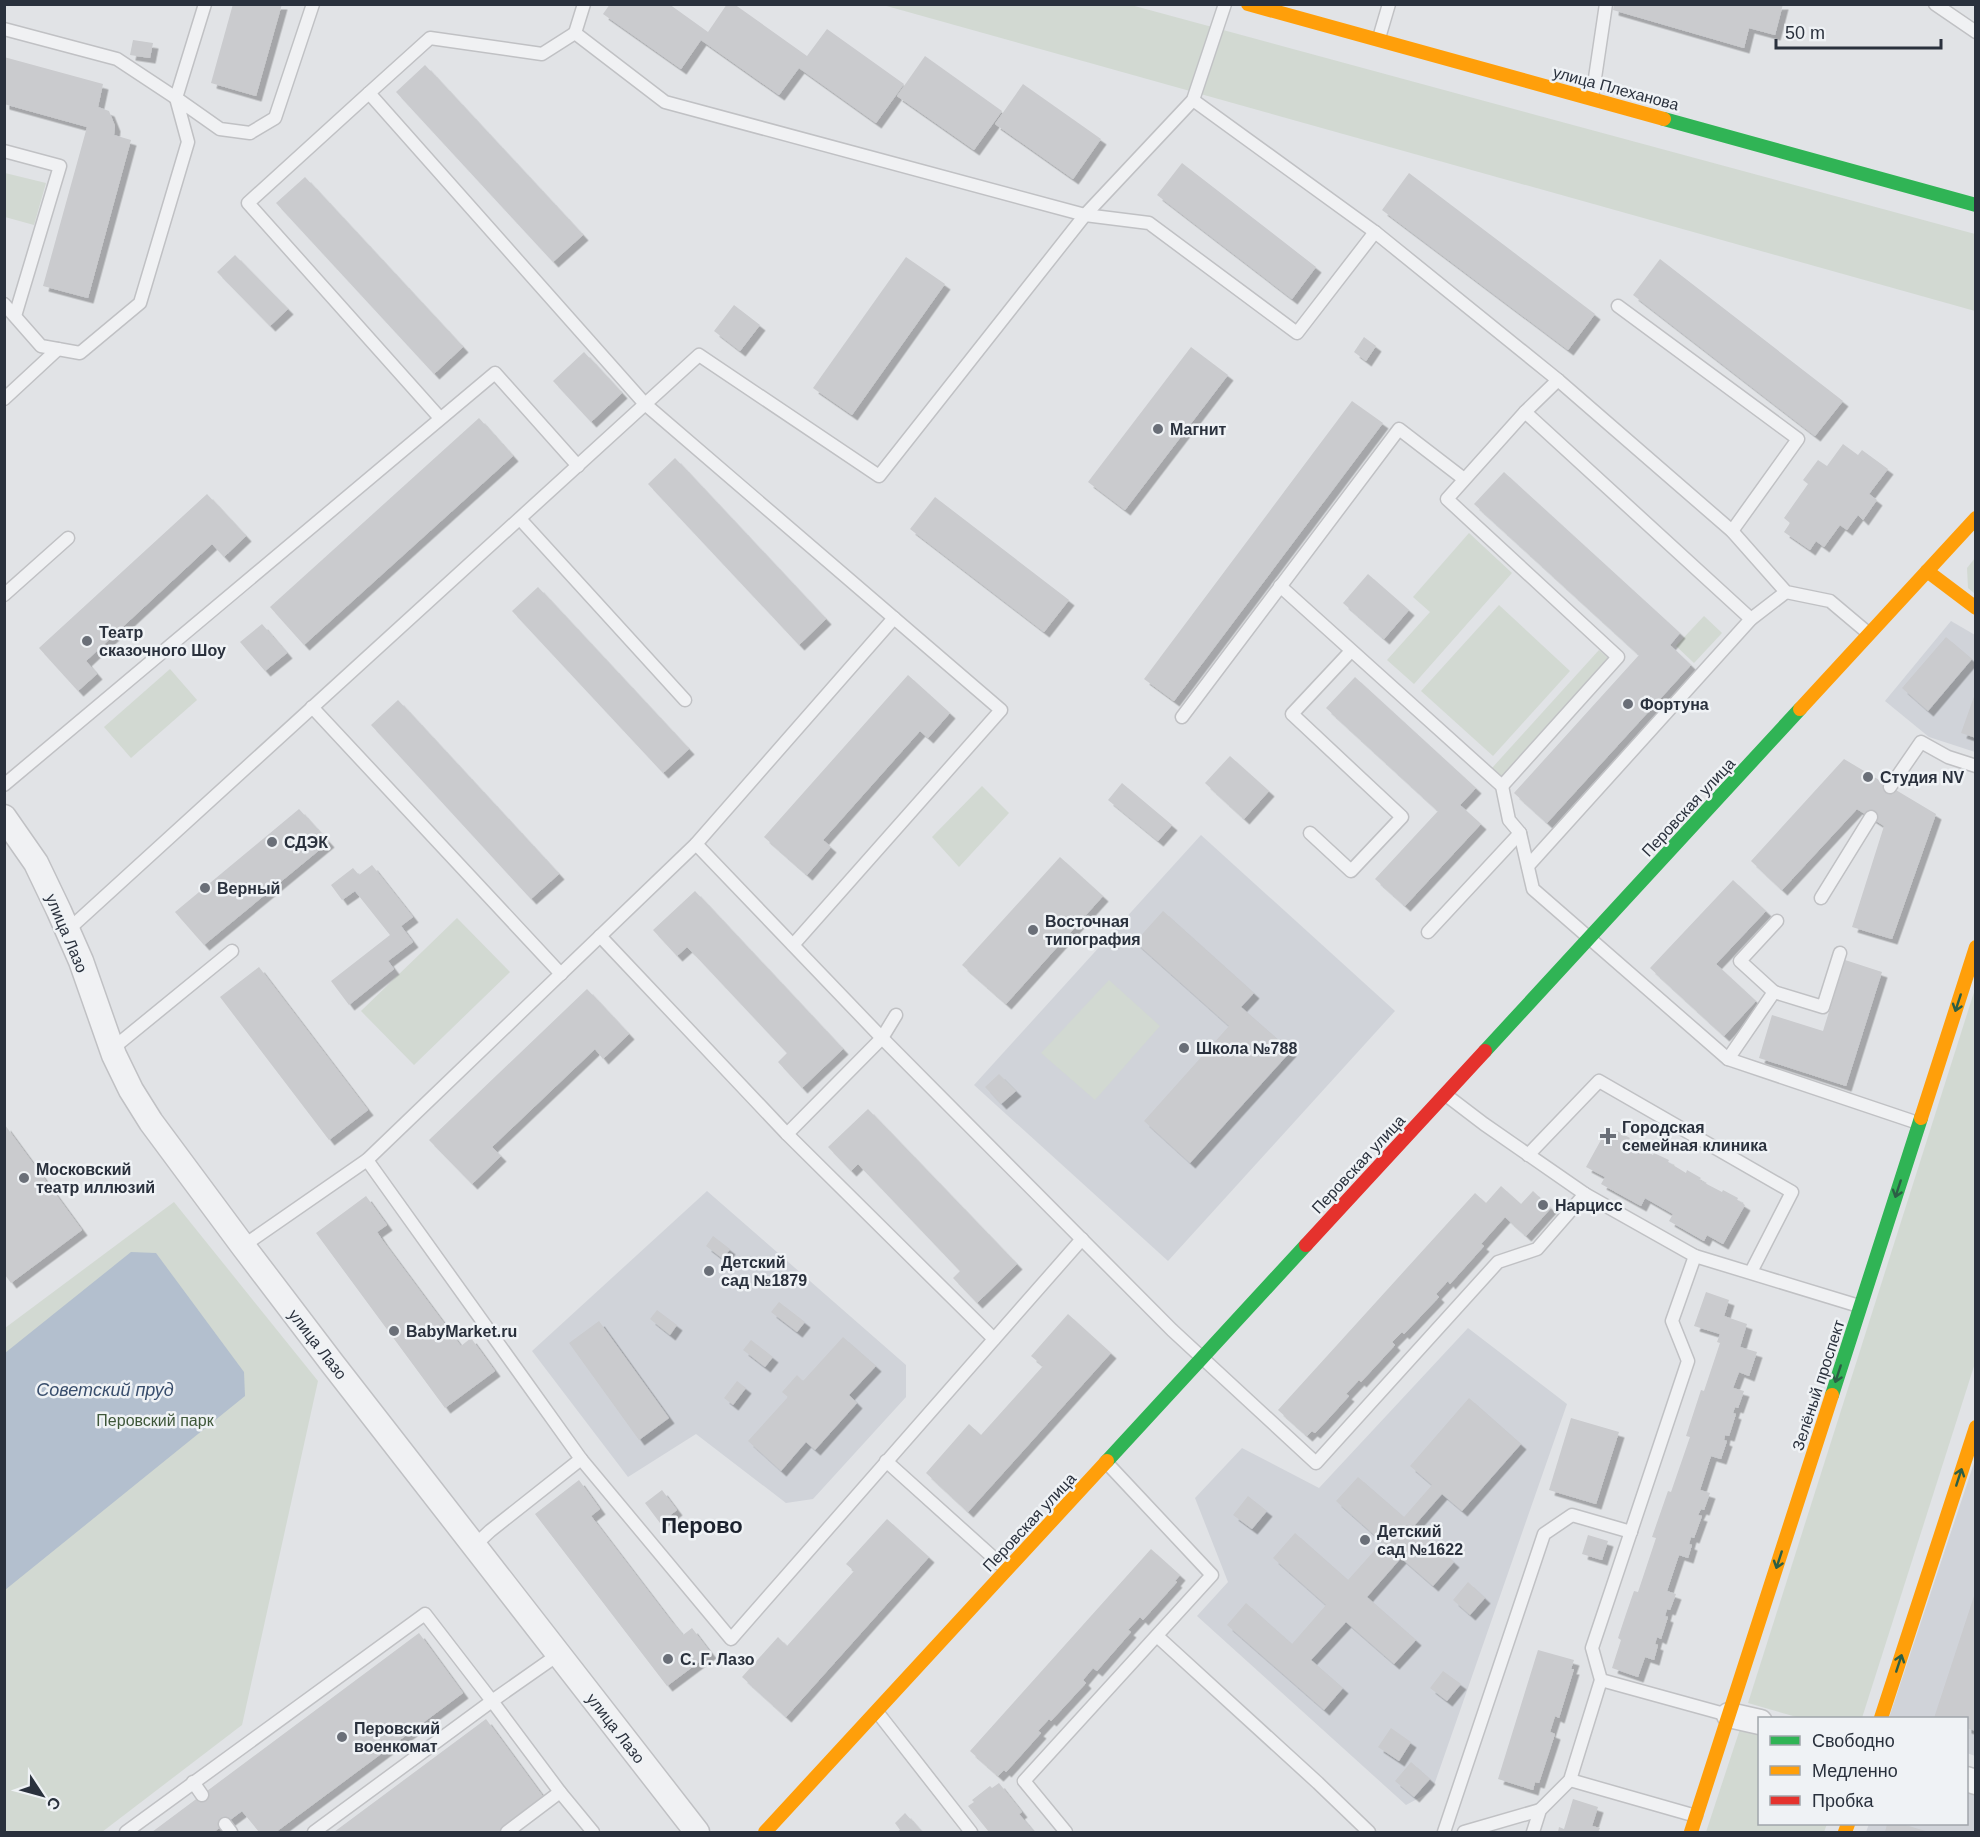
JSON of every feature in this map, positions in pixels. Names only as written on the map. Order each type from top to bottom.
[{"type":"main road","name":"улица Плеханова","points":[[1248,4],[1976,204]]},
{"type":"main road","name":"Перовская улица","points":[[765,1833],[1976,518]]},
{"type":"main road","points":[[1927,571],[1976,608]]},
{"type":"main road","name":"Зелёный проспект","points":[[1691,1833],[1976,947]]},
{"type":"main road","points":[[1882,1717],[1976,1427]]},
{"type":"street","name":"улица Лазо","points":[[4,817],[36,863],[81,961],[112,1048],[131,1090],[151,1122],[243,1246],[697,1833]]},
{"type":"street","points":[[1729,1715],[1758,1722]]},
{"type":"lane","points":[[4,304],[40,346],[80,353],[140,303],[188,142],[176,99],[205,4]]},
{"type":"lane","points":[[4,29],[117,59],[220,129],[250,133],[275,118],[313,4]]},
{"type":"lane","points":[[440,418],[248,203],[430,38],[542,54],[574,33],[584,4]]},
{"type":"lane","points":[[68,930],[699,355],[879,476],[1085,215],[1193,100],[1225,4]]},
{"type":"lane","points":[[1378,40],[1389,4]]},
{"type":"lane","points":[[1592,99],[1606,4]]},
{"type":"lane","points":[[1935,4],[1976,32]]},
{"type":"lane","points":[[574,33],[665,102],[1085,215],[1149,223],[1297,333],[1375,232]]},
{"type":"lane","points":[[369,93],[645,404],[1001,710],[793,945]]},
{"type":"lane","points":[[1193,100],[1375,232],[1558,380],[1732,531],[1786,592],[1830,601],[1869,634]]},
{"type":"lane","points":[[4,150],[60,166],[15,316]]},
{"type":"lane","points":[[1618,306],[1798,439],[1732,531]]},
{"type":"lane","points":[[4,399],[58,349]]},
{"type":"lane","points":[[4,785],[495,373],[578,466]]},
{"type":"lane","points":[[1502,786],[1618,657],[1447,500],[1525,412],[1558,380]]},
{"type":"lane","points":[[1525,412],[1751,619]]},
{"type":"lane","points":[[1182,717],[1399,429],[1464,479]]},
{"type":"lane","points":[[520,519],[685,700]]},
{"type":"lane","points":[[4,595],[68,538]]},
{"type":"lane","points":[[1280,586],[1502,786],[1509,820],[1520,833],[1533,889],[1728,1059],[1919,1123]]},
{"type":"lane","points":[[1528,866],[1751,619],[1786,592]]},
{"type":"lane","points":[[243,1246],[367,1160],[696,844],[894,618]]},
{"type":"lane","points":[[1310,833],[1351,871],[1402,817],[1292,714],[1351,651]]},
{"type":"lane","points":[[312,708],[561,974]]},
{"type":"lane","points":[[1890,787],[1921,742],[1948,758],[1976,766]]},
{"type":"lane","points":[[1821,898],[1871,817]]},
{"type":"lane","points":[[1428,932],[1520,833]]},
{"type":"lane","points":[[696,844],[882,1038],[1082,1239],[1202,1358],[1316,1463],[1498,1262],[1537,1249],[1585,1194]]},
{"type":"lane","points":[[1777,921],[1740,961],[1774,992],[1823,1007],[1840,953]]},
{"type":"lane","points":[[600,936],[787,1134],[994,1339]]},
{"type":"lane","points":[[112,1048],[232,951]]},
{"type":"lane","points":[[1728,1059],[1774,992]]},
{"type":"lane","points":[[787,1134],[882,1038],[896,1016]]},
{"type":"lane","points":[[1528,1155],[1599,1081],[1792,1192],[1751,1272]]},
{"type":"lane","points":[[1445,1094],[1585,1194],[1695,1256],[1860,1307]]},
{"type":"lane","points":[[367,1160],[580,1459],[731,1639],[1082,1239]]},
{"type":"lane","points":[[1533,1833],[1540,1810],[1570,1780],[1601,1680],[1592,1647],[1688,1361],[1672,1321],[1695,1256]]},
{"type":"lane","points":[[474,1546],[490,1530],[580,1459]]},
{"type":"lane","points":[[886,1461],[1007,1570]]},
{"type":"lane","points":[[1065,1833],[1024,1781],[1212,1575],[1107,1462]]},
{"type":"lane","points":[[1444,1833],[1544,1534],[1572,1515],[1631,1532]]},
{"type":"lane","points":[[126,1833],[424,1614],[593,1833]]},
{"type":"lane","points":[[1157,1636],[1318,1783],[1369,1833]]},
{"type":"lane","points":[[314,1833],[559,1654]]},
{"type":"lane","points":[[1601,1680],[1729,1715]]},
{"type":"lane","points":[[877,1712],[971,1833]]},
{"type":"lane","points":[[1570,1780],[1696,1816]]},
{"type":"lane","points":[[193,1782],[202,1795]]},
{"type":"lane","points":[[507,1833],[560,1792]]},
{"type":"lane","points":[[1464,1833],[1540,1810]]},
{"type":"shaded area","points":[[1951,621],[1975,635],[1975,752],[1929,737],[1885,701]]},
{"type":"shaded area","name":"Школа №788","points":[[1201,835],[1395,1011],[1168,1261],[974,1085]]},
{"type":"shaded area","name":"Детский сад №1879","points":[[707,1191],[906,1365],[906,1397],[813,1499],[786,1503],[696,1434],[628,1477],[532,1351]]},
{"type":"shaded area","name":"Детский сад №1622","points":[[1468,1328],[1567,1404],[1432,1791],[1406,1805],[1197,1616],[1228,1582],[1195,1498],[1242,1448],[1319,1488]]},
{"type":"shaded area","points":[[1975,1460],[1975,1756],[1968,1753],[1968,1717],[1889,1717]]},
{"type":"shaded area","points":[[1968,1793],[1975,1795],[1975,1832],[1866,1832],[1869,1825],[1968,1825]]},
{"type":"green space","points":[[883,5],[1131,5],[1975,234],[1975,311]]},
{"type":"green space","points":[[5,173],[46,183],[34,225],[5,217]]},
{"type":"green space","points":[[1469,533],[1512,573],[1414,684],[1387,660],[1430,612],[1413,597]]},
{"type":"green space","points":[[1975,558],[1975,594],[1968,588],[1967,568]]},
{"type":"green space","points":[[1499,605],[1570,671],[1493,756],[1421,691]]},
{"type":"green space","points":[[1704,616],[1722,633],[1694,663],[1676,646]]},
{"type":"green space","points":[[1599,650],[1608,658],[1502,777],[1492,768]]},
{"type":"green space","points":[[170,669],[197,700],[131,758],[104,727]]},
{"type":"green space","points":[[982,786],[1009,813],[959,867],[932,837]]},
{"type":"green space","points":[[457,918],[510,972],[414,1065],[361,1011]]},
{"type":"green space","points":[[1109,980],[1160,1026],[1095,1100],[1041,1053]]},
{"type":"green space","points":[[1975,989],[1975,1363],[1862,1717],[1797,1717],[1748,1703]]},
{"type":"green space","name":"Перовский парк","points":[[174,1202],[318,1381],[242,1725],[102,1832],[5,1832],[5,1328]]},
{"type":"green space","points":[[1741,1726],[1758,1732],[1758,1825],[1827,1825],[1824,1832],[1706,1832]]},
{"type":"water","name":"Советский пруд","points":[[131,1252],[156,1253],[244,1372],[245,1396],[5,1590],[5,1353]]},
{"type":"building","points":[[233,4],[282,4],[256,96],[211,83]]},
{"type":"building","points":[[610,4],[669,4],[708,32],[727,4],[734,4],[807,56],[827,29],[904,84],[876,123],[799,68],[779,95],[701,40],[681,69],[603,14]]},
{"type":"building","points":[[1614,4],[1783,4],[1775,35],[1749,28],[1744,48],[1613,10]]},
{"type":"building","points":[[133,40],[153,43],[150,58],[130,55]]},
{"type":"building","points":[[925,56],[1002,111],[974,150],[897,96]]},
{"type":"building","points":[[4,57],[103,84],[98,107],[109,111],[115,126],[114,135],[131,140],[88,298],[43,286],[87,127],[4,104]]},
{"type":"building","points":[[425,65],[583,235],[553,262],[396,92]]},
{"type":"building","points":[[1023,84],[1101,139],[1073,179],[995,124]]},
{"type":"building","points":[[1182,163],[1316,267],[1292,299],[1157,195]]},
{"type":"building","points":[[1409,173],[1595,314],[1568,350],[1382,210]]},
{"type":"building","points":[[305,177],[463,347],[434,374],[276,203]]},
{"type":"building","points":[[235,255],[288,309],[270,326],[217,272]]},
{"type":"building","points":[[906,257],[945,284],[852,415],[813,388]]},
{"type":"building","points":[[1660,259],[1843,401],[1815,436],[1633,295]]},
{"type":"building","points":[[734,305],[760,325],[740,351],[714,331]]},
{"type":"building","points":[[1364,337],[1376,346],[1366,361],[1354,352]]},
{"type":"building","name":"Магнит","points":[[1191,347],[1228,375],[1125,510],[1088,482]]},
{"type":"building","points":[[584,352],[622,393],[591,422],[553,381]]},
{"type":"building","points":[[1352,401],[1383,423],[1174,701],[1144,679]]},
{"type":"building","points":[[479,418],[513,456],[304,645],[270,607]]},
{"type":"building","points":[[1843,444],[1858,455],[1862,450],[1888,469],[1869,494],[1877,500],[1863,520],[1858,515],[1847,530],[1840,525],[1824,547],[1816,541],[1810,550],[1784,532],[1790,523],[1784,518],[1808,484],[1803,480],[1818,460],[1827,466]]},
{"type":"building","points":[[675,458],[826,619],[799,645],[648,484]]},
{"type":"building","points":[[1504,472],[1680,633],[1670,645],[1691,665],[1547,823],[1514,793],[1639,655],[1474,504]]},
{"type":"building","points":[[207,494],[246,536],[224,557],[212,544],[86,661],[97,674],[78,691],[39,648]]},
{"type":"building","points":[[935,497],[1069,600],[1044,632],[910,529]]},
{"type":"building","points":[[1368,574],[1409,610],[1384,639],[1343,603]]},
{"type":"building","points":[[538,587],[689,749],[663,773],[512,611]]},
{"type":"building","points":[[262,624],[287,653],[265,671],[240,642]]},
{"type":"building","points":[[1946,637],[1972,659],[1928,711],[1902,688]]},
{"type":"building","points":[[908,675],[950,713],[928,738],[920,731],[823,840],[831,847],[807,875],[764,837]]},
{"type":"building","points":[[1355,677],[1476,788],[1460,805],[1481,824],[1405,906],[1375,879],[1438,811],[1326,708]]},
{"type":"building","points":[[1976,691],[1976,738],[1961,733]]},
{"type":"building","points":[[398,700],[559,874],[531,899],[371,725]]},
{"type":"building","points":[[1230,756],[1269,791],[1244,819],[1205,783]]},
{"type":"building","points":[[1844,759],[1936,814],[1892,939],[1852,927],[1884,826],[1857,809],[1782,890],[1751,861]]},
{"type":"building","points":[[1122,783],[1172,825],[1158,841],[1108,800]]},
{"type":"building","points":[[299,809],[329,842],[204,945],[175,912]]},
{"type":"building","name":"Восточная типография","points":[[1060,857],[1103,896],[1006,1004],[962,965]]},
{"type":"building","points":[[372,865],[413,917],[401,926],[413,942],[388,961],[394,969],[349,1005],[331,981],[390,935],[355,891],[342,900],[331,885],[353,868],[359,875]]},
{"type":"building","points":[[1733,880],[1766,911],[1716,964],[1756,1001],[1724,1036],[1650,968]]},
{"type":"building","points":[[695,891],[843,1049],[802,1088],[778,1062],[787,1053],[694,954],[687,947],[677,956],[653,930]]},
{"type":"building","points":[[1163,911],[1254,993],[1241,1007],[1291,1051],[1190,1163],[1144,1121],[1229,1026],[1135,942]]},
{"type":"building","points":[[1845,960],[1882,972],[1846,1086],[1759,1058],[1772,1015],[1823,1031]]},
{"type":"building","points":[[259,967],[368,1110],[329,1140],[220,997]]},
{"type":"building","points":[[587,989],[629,1034],[603,1059],[595,1049],[492,1147],[501,1156],[472,1184],[429,1140]]},
{"type":"building","points":[[999,1074],[1016,1091],[1001,1104],[985,1087]]},
{"type":"building","points":[[868,1109],[1017,1264],[977,1303],[953,1278],[960,1271],[858,1164],[851,1171],[828,1147]]},
{"type":"building","name":"Московский театр иллюзий","points":[[5,1125],[82,1230],[11,1283],[5,1275]]},
{"type":"building","points":[[1607,1129],[1616,1134],[1617,1131],[1630,1138],[1628,1141],[1653,1155],[1654,1153],[1669,1160],[1668,1162],[1686,1173],[1687,1170],[1701,1178],[1699,1180],[1738,1198],[1737,1200],[1745,1205],[1723,1244],[1707,1235],[1704,1241],[1669,1221],[1673,1214],[1645,1198],[1641,1206],[1601,1184],[1605,1177],[1586,1167]]},
{"type":"building","points":[[1501,1186],[1521,1204],[1533,1191],[1551,1208],[1526,1236],[1505,1217],[1481,1244],[1484,1246],[1450,1284],[1448,1281],[1436,1294],[1439,1297],[1404,1334],[1402,1332],[1392,1342],[1395,1345],[1361,1382],[1359,1380],[1346,1394],[1349,1396],[1315,1433],[1312,1431],[1307,1436],[1278,1410],[1475,1193],[1486,1203]]},
{"type":"building","points":[[366,1196],[387,1225],[377,1232],[383,1241],[461,1346],[471,1338],[495,1371],[445,1408],[316,1233]]},
{"type":"building","points":[[713,1236],[730,1249],[723,1259],[706,1246]]},
{"type":"building","points":[[1706,1292],[1729,1300],[1724,1316],[1747,1324],[1740,1347],[1757,1352],[1749,1376],[1739,1372],[1733,1388],[1744,1391],[1738,1408],[1735,1407],[1733,1413],[1736,1414],[1729,1436],[1725,1435],[1724,1440],[1727,1441],[1721,1459],[1711,1456],[1700,1490],[1710,1493],[1704,1510],[1701,1509],[1698,1515],[1702,1516],[1694,1538],[1691,1537],[1689,1544],[1692,1545],[1688,1558],[1679,1555],[1667,1591],[1676,1594],[1670,1610],[1667,1609],[1665,1616],[1668,1617],[1661,1639],[1657,1637],[1655,1644],[1658,1645],[1654,1660],[1645,1657],[1638,1677],[1612,1668],[1621,1640],[1618,1638],[1634,1591],[1638,1592],[1656,1538],[1652,1537],[1668,1491],[1671,1492],[1690,1437],[1686,1436],[1701,1390],[1704,1391],[1720,1343],[1717,1342],[1720,1334],[1694,1326]]},
{"type":"building","points":[[779,1302],[805,1322],[797,1332],[771,1312]]},
{"type":"building","points":[[657,1310],[677,1325],[670,1335],[650,1319]]},
{"type":"building","points":[[1068,1314],[1111,1353],[968,1512],[926,1473],[969,1424],[981,1435],[1043,1366],[1031,1356]]},
{"type":"building","points":[[599,1321],[669,1418],[639,1440],[569,1343]]},
{"type":"building","points":[[843,1337],[876,1366],[849,1395],[857,1403],[815,1450],[806,1442],[781,1471],[748,1441],[788,1397],[782,1392],[797,1375],[803,1381]]},
{"type":"building","points":[[751,1340],[773,1357],[765,1367],[743,1350]]},
{"type":"building","points":[[737,1381],[746,1388],[733,1405],[724,1398]]},
{"type":"building","points":[[1469,1398],[1521,1444],[1462,1511],[1442,1494],[1414,1526],[1454,1562],[1433,1586],[1401,1558],[1367,1597],[1416,1640],[1394,1664],[1346,1622],[1311,1660],[1343,1688],[1324,1710],[1227,1625],[1246,1603],[1292,1644],[1326,1605],[1273,1558],[1295,1533],[1348,1580],[1382,1542],[1336,1501],[1358,1477],[1404,1517],[1432,1485],[1410,1466]]},
{"type":"building","points":[[1571,1418],[1619,1432],[1596,1504],[1549,1490]]},
{"type":"building","points":[[579,1480],[600,1509],[591,1516],[683,1635],[692,1628],[711,1653],[667,1686],[535,1514]]},
{"type":"building","points":[[662,1490],[677,1510],[660,1523],[645,1503]]},
{"type":"building","points":[[1248,1496],[1267,1511],[1252,1529],[1233,1515]]},
{"type":"building","points":[[887,1519],[929,1557],[786,1717],[742,1677],[778,1637],[787,1646],[854,1571],[846,1564]]},
{"type":"building","points":[[1588,1535],[1608,1541],[1602,1560],[1582,1554]]},
{"type":"building","points":[[1151,1549],[1180,1575],[1175,1581],[1177,1582],[1143,1620],[1140,1617],[1128,1630],[1131,1632],[1097,1671],[1093,1668],[1083,1680],[1086,1683],[1051,1721],[1049,1719],[1038,1731],[1041,1733],[1006,1772],[1004,1770],[998,1776],[970,1751]]},
{"type":"building","points":[[1468,1582],[1485,1598],[1470,1615],[1453,1600]]},
{"type":"building","points":[[1976,1593],[1976,1731],[1968,1729],[1968,1717],[1934,1717]]},
{"type":"building","name":"Перовский военкомат","points":[[419,1633],[463,1693],[276,1832],[259,1832],[242,1811],[214,1832],[152,1832]]},
{"type":"building","points":[[1538,1650],[1574,1660],[1571,1669],[1574,1669],[1559,1718],[1555,1716],[1550,1732],[1555,1734],[1539,1783],[1535,1782],[1533,1790],[1498,1779]]},
{"type":"building","points":[[1443,1671],[1461,1684],[1447,1701],[1430,1688]]},
{"type":"building","points":[[486,1719],[545,1799],[501,1832],[334,1832]]},
{"type":"building","points":[[1391,1728],[1411,1742],[1399,1761],[1378,1747]]},
{"type":"building","points":[[1411,1762],[1430,1779],[1414,1797],[1395,1781]]},
{"type":"building","points":[[999,1783],[1022,1812],[1019,1814],[1034,1832],[989,1832],[968,1806],[990,1786],[992,1788]]},
{"type":"building","points":[[1573,1799],[1598,1807],[1592,1826],[1600,1828],[1598,1832],[1558,1832],[1559,1827],[1564,1829]]},
{"type":"building","points":[[905,1813],[922,1832],[897,1832],[900,1830],[895,1823]]},
{"type":"building","points":[[1887,1825],[1905,1825],[1929,1832],[1885,1832]]},
{"type":"traffic: fast","points":[[1664,119],[1976,205]]},
{"type":"traffic: fast","points":[[1485,1051],[1800,709]]},
{"type":"traffic: fast","points":[[1832,1395],[1921,1118]]},
{"type":"traffic: fast","points":[[1107,1461],[1306,1245]]},
{"type":"traffic: slow","points":[[1248,4],[1664,119]]},
{"type":"traffic: slow","points":[[1800,709],[1976,518]]},
{"type":"traffic: slow","points":[[1927,571],[1976,608]]},
{"type":"traffic: slow","points":[[1921,1118],[1976,947]]},
{"type":"traffic: slow","points":[[1691,1832],[1832,1395]]},
{"type":"traffic: slow","points":[[1881,1717],[1976,1427]]},
{"type":"traffic: slow","points":[[765,1832],[1107,1461]]},
{"type":"traffic: slow","points":[[1845,1832],[1848,1825]]},
{"type":"traffic: jam","points":[[1306,1245],[1485,1051]]},
{"type":"place","name":"Магнит","points":[[1158,429]]},
{"type":"place","name":"Театр сказочного Шоу","points":[[87,641]]},
{"type":"place","name":"Фортуна","points":[[1628,704]]},
{"type":"place","name":"Студия NV","points":[[1868,777]]},
{"type":"place","name":"СДЭК","points":[[272,842]]},
{"type":"place","name":"Верный","points":[[205,888]]},
{"type":"place","name":"Восточная типография","points":[[1033,930]]},
{"type":"place","name":"Школа №788","points":[[1184,1048]]},
{"type":"place","name":"Городская семейная клиника","points":[[1608,1136]]},
{"type":"place","name":"Московский театр иллюзий","points":[[24,1178]]},
{"type":"place","name":"Нарцисс","points":[[1543,1205]]},
{"type":"place","name":"Детский сад №1879","points":[[709,1271]]},
{"type":"place","name":"BabyMarket.ru","points":[[394,1331]]},
{"type":"place","name":"Детский сад №1622","points":[[1365,1540]]},
{"type":"place","name":"С. Г. Лазо","points":[[668,1659]]},
{"type":"place","name":"Перовский военкомат","points":[[342,1737]]},
{"type":"district","name":"Перово","points":[[702,1525]]}]
